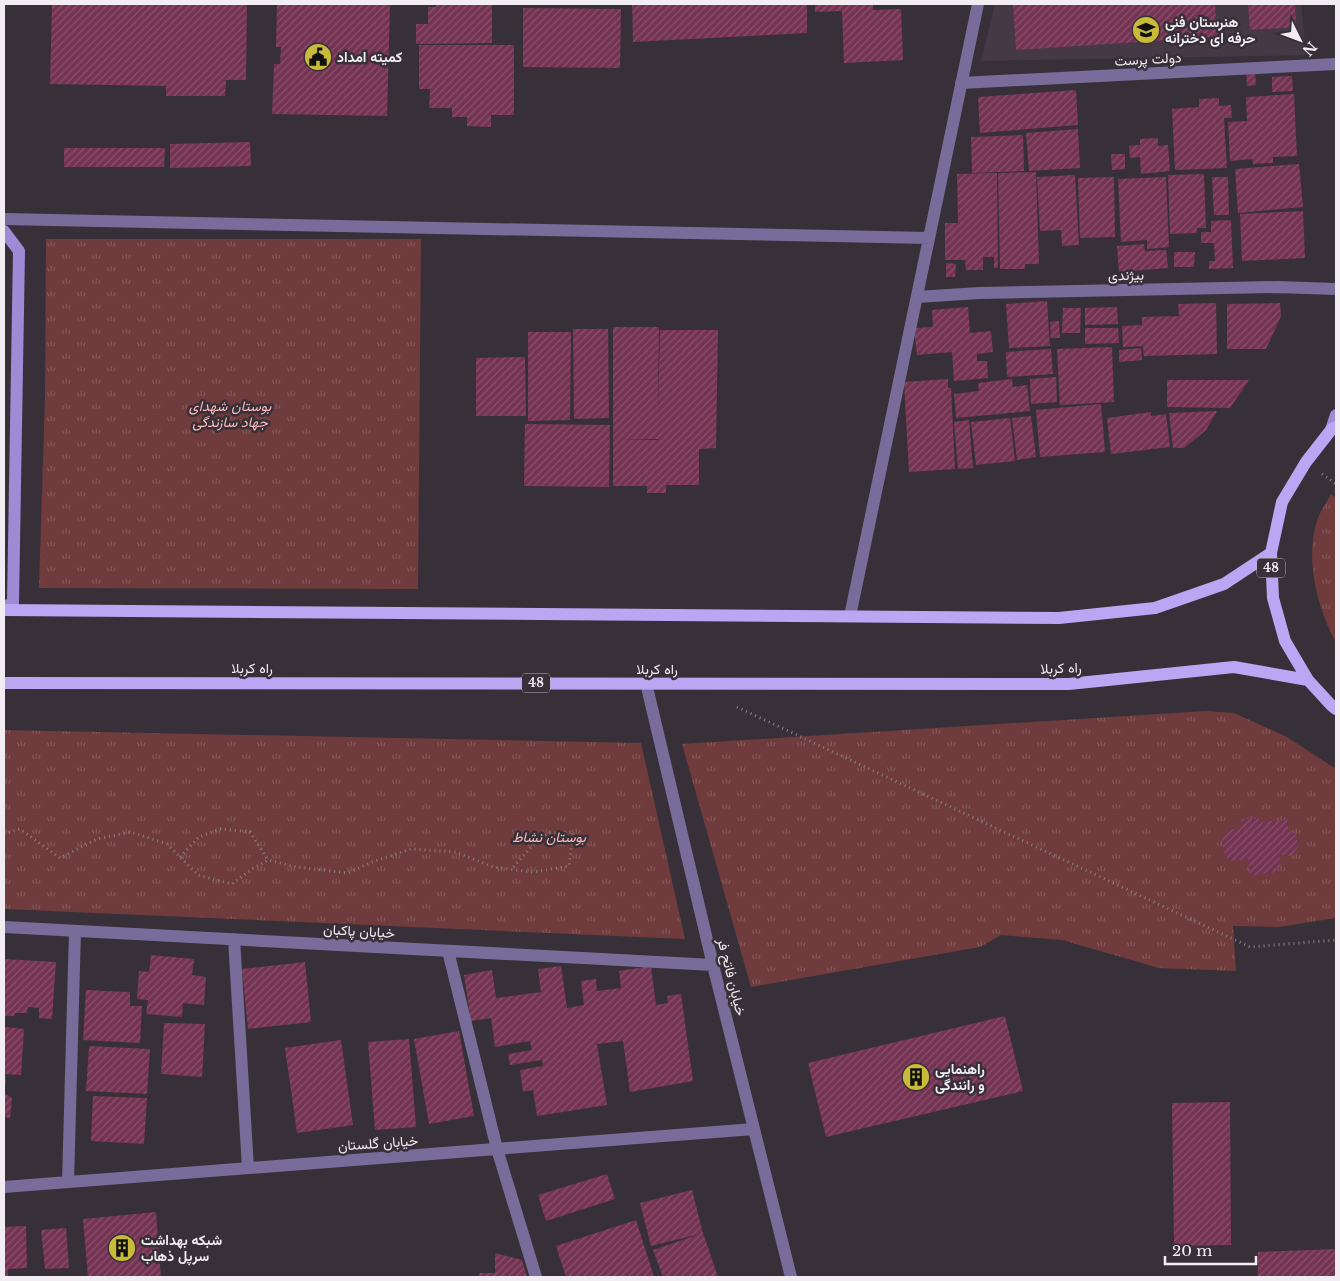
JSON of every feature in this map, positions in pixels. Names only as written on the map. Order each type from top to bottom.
[{"type":"main road","name":"48","points":[[1334,428],[1306,462],[1282,502],[1271,553],[1273,598],[1285,641],[1308,680],[1336,709]]},
{"type":"main road","name":"48","points":[[4,609],[1059,618],[1155,608],[1224,584],[1271,553]]},
{"type":"main road","name":"راه کربلا","points":[[4,683],[1069,684],[1234,667],[1308,680]]},
{"type":"street","points":[[850,616],[978,4]]},
{"type":"street","name":"دولت پرست","points":[[961,83],[1336,64]]},
{"type":"street","points":[[4,219],[929,238]]},
{"type":"street","points":[[4,231],[19,251],[13,603],[4,609]]},
{"type":"street","name":"بیژندی","points":[[917,297],[979,293],[1277,287],[1336,289]]},
{"type":"street","points":[[1334,428],[1336,415]]},
{"type":"street","name":"خیابان فاتح فر","points":[[646,684],[713,965],[791,1277]]},
{"type":"street","name":"خیابان پاکبان","points":[[4,927],[713,965]]},
{"type":"street","points":[[68,1182],[75,930]]},
{"type":"street","points":[[234,939],[248,1168]]},
{"type":"street","points":[[448,951],[496,1149],[536,1277]]},
{"type":"street","name":"خیابان گلستان","points":[[4,1187],[754,1129]]},
{"type":"path","points":[[731,705],[1250,946],[1336,940]]},
{"type":"path","points":[[4,834],[20,829],[60,858],[97,839],[131,832],[167,844],[198,875],[232,884],[268,860]]},
{"type":"path","points":[[180,856],[199,837],[220,829],[250,832],[268,860],[296,867],[348,873],[411,848],[456,852],[493,867],[511,870],[533,872],[570,866],[573,832],[549,834],[534,844],[511,870]]},
{"type":"shaded area","name":"هنرستان فنی حرفه ای دخترانه","points":[[995,4],[1301,4],[1306,55],[981,61]]},
{"type":"green space","name":"بوستان شهدای جهاد سازندگی","points":[[46,239],[421,239],[418,589],[39,588],[45,398]]},
{"type":"green space","points":[[1331,494],[1336,498],[1336,642],[1318,598],[1312,549],[1319,515]]},
{"type":"green space","points":[[1206,711],[1234,713],[1287,737],[1336,769],[1336,918],[1279,927],[1233,926],[1236,971],[1159,968],[1062,940],[1001,935],[980,947],[751,987],[682,744]]},
{"type":"green space","name":"بوستان نشاط","points":[[4,730],[641,743],[685,939],[4,909]]},
{"type":"building","points":[[52,4],[247,5],[246,80],[226,80],[225,96],[166,96],[166,86],[50,84]]},
{"type":"building","points":[[277,4],[390,4],[387,116],[272,114],[274,64],[280,64],[281,47],[276,47]]},
{"type":"building","points":[[436,4],[492,4],[492,43],[416,44],[416,24],[428,24],[428,7],[436,7]]},
{"type":"building","points":[[632,4],[807,4],[807,33],[633,42]]},
{"type":"building","points":[[815,4],[873,4],[873,10],[901,9],[903,60],[844,63],[842,11],[815,12]]},
{"type":"building","points":[[1013,4],[1215,4],[1217,37],[1016,50]]},
{"type":"building","points":[[1248,4],[1295,4],[1296,27],[1250,30]]},
{"type":"building","points":[[523,8],[621,9],[620,68],[523,67]]},
{"type":"building","points":[[419,45],[514,45],[514,115],[491,115],[491,127],[467,126],[467,117],[452,117],[452,108],[429,108],[430,89],[419,89]]},
{"type":"building","points":[[1255,72],[1256,85],[1247,86],[1246,73]]},
{"type":"building","points":[[1292,76],[1293,91],[1272,92],[1272,77]]},
{"type":"building","points":[[1076,90],[1078,125],[980,133],[978,97]]},
{"type":"building","points":[[1294,94],[1297,156],[1273,157],[1273,163],[1253,164],[1252,159],[1230,161],[1228,122],[1247,121],[1246,97]]},
{"type":"building","points":[[1219,98],[1219,106],[1231,105],[1232,118],[1224,118],[1227,168],[1175,170],[1172,109],[1199,107],[1199,99]]},
{"type":"building","points":[[1078,129],[1080,168],[1029,171],[1026,133]]},
{"type":"building","points":[[1023,135],[1024,171],[972,173],[971,137]]},
{"type":"building","points":[[1158,138],[1158,146],[1168,145],[1170,171],[1141,174],[1140,157],[1130,158],[1129,146],[1140,145],[1140,139]]},
{"type":"building","points":[[250,142],[251,166],[170,168],[170,144]]},
{"type":"building","points":[[64,148],[165,148],[164,167],[64,167]]},
{"type":"building","points":[[1111,154],[1125,154],[1125,169],[1112,170]]},
{"type":"building","points":[[1299,164],[1303,207],[1238,213],[1235,169]]},
{"type":"building","points":[[1036,172],[1039,264],[1025,264],[1025,269],[1000,269],[998,173]]},
{"type":"building","points":[[997,173],[998,268],[994,268],[994,257],[983,257],[983,270],[966,270],[965,260],[945,260],[945,223],[958,223],[957,174]]},
{"type":"building","points":[[1204,174],[1206,228],[1197,228],[1197,233],[1170,234],[1168,175]]},
{"type":"building","points":[[1075,175],[1079,245],[1062,246],[1061,230],[1040,231],[1037,177]]},
{"type":"building","points":[[1114,177],[1115,237],[1080,238],[1078,178]]},
{"type":"building","points":[[1166,177],[1169,247],[1147,249],[1147,240],[1121,242],[1118,179]]},
{"type":"building","points":[[1212,177],[1228,177],[1229,215],[1214,215]]},
{"type":"building","points":[[1303,211],[1305,258],[1242,261],[1240,214]]},
{"type":"building","points":[[1231,220],[1233,268],[1209,269],[1209,261],[1215,261],[1214,243],[1201,243],[1201,232],[1211,232],[1211,221]]},
{"type":"building","points":[[1144,244],[1145,251],[1166,250],[1168,268],[1119,272],[1117,246]]},
{"type":"building","points":[[1174,252],[1195,252],[1194,267],[1174,267]]},
{"type":"building","points":[[946,263],[956,264],[955,277],[946,277]]},
{"type":"building","points":[[1047,301],[1050,346],[1009,348],[1006,304]]},
{"type":"building","points":[[1216,303],[1217,354],[1144,356],[1143,346],[1123,347],[1122,326],[1142,325],[1142,317],[1179,316],[1178,304]]},
{"type":"building","points":[[1280,303],[1281,316],[1266,349],[1227,349],[1227,304]]},
{"type":"building","points":[[968,307],[970,333],[991,331],[993,352],[977,354],[977,361],[987,361],[988,378],[954,381],[952,352],[917,355],[914,328],[933,327],[932,310]]},
{"type":"building","points":[[1117,307],[1118,324],[1085,325],[1085,308]]},
{"type":"building","points":[[1063,308],[1081,308],[1080,333],[1062,333]]},
{"type":"building","points":[[1059,321],[1060,338],[1051,338],[1050,322]]},
{"type":"building","points":[[613,327],[659,327],[658,415],[660,330],[718,330],[716,448],[699,449],[699,485],[666,485],[666,493],[647,493],[647,486],[613,486]],"holes":[[[616,439],[658,439],[658,440]]]},
{"type":"building","points":[[1085,328],[1118,328],[1119,343],[1085,344]]},
{"type":"building","points":[[573,329],[608,329],[609,418],[574,419]]},
{"type":"building","points":[[528,332],[571,332],[570,420],[528,421]]},
{"type":"building","points":[[1112,347],[1114,402],[1060,405],[1057,349]]},
{"type":"building","points":[[1141,348],[1142,360],[1119,362],[1119,350]]},
{"type":"building","points":[[1051,349],[1053,374],[1007,377],[1006,352]]},
{"type":"building","points":[[525,357],[526,416],[476,416],[476,358]]},
{"type":"building","points":[[1056,377],[1057,402],[1031,404],[1030,379]]},
{"type":"building","points":[[948,379],[948,388],[951,388],[955,469],[909,472],[904,382]]},
{"type":"building","points":[[1012,379],[1013,387],[1027,385],[1030,411],[956,418],[954,394],[979,391],[978,383]]},
{"type":"building","points":[[1167,380],[1249,380],[1230,408],[1167,407]]},
{"type":"building","points":[[1101,404],[1105,452],[1040,457],[1036,410]]},
{"type":"building","points":[[1217,411],[1206,430],[1184,448],[1173,448],[1169,413]]},
{"type":"building","points":[[1151,412],[1151,416],[1166,414],[1170,447],[1111,454],[1107,418]]},
{"type":"building","points":[[1031,416],[1036,457],[1017,460],[1012,418]]},
{"type":"building","points":[[1010,418],[1015,461],[976,465],[971,422]]},
{"type":"building","points":[[969,420],[973,468],[958,469],[954,422]]},
{"type":"building","points":[[525,424],[610,425],[609,487],[524,486]]},
{"type":"building","points":[[1259,818],[1259,822],[1288,820],[1288,830],[1296,834],[1298,847],[1291,856],[1279,855],[1281,865],[1276,872],[1250,876],[1248,859],[1232,861],[1225,857],[1222,841],[1228,830],[1242,828],[1241,819]]},
{"type":"building","points":[[151,955],[194,959],[192,975],[206,977],[204,1005],[183,1003],[182,1017],[146,1014],[148,1000],[137,999],[139,971],[149,972]]},
{"type":"building","points":[[4,959],[56,962],[52,1019],[39,1018],[39,1008],[28,1007],[27,1013],[15,1013],[14,1016],[4,1016]]},
{"type":"building","points":[[305,962],[311,1022],[248,1029],[242,969]]},
{"type":"building","points":[[561,966],[567,1008],[584,1005],[581,981],[596,979],[597,991],[621,988],[619,971],[651,966],[656,1005],[668,1003],[667,996],[681,994],[693,1081],[630,1092],[623,1041],[597,1044],[607,1105],[537,1116],[533,1090],[523,1092],[520,1070],[543,1066],[542,1060],[510,1065],[508,1054],[532,1050],[530,1041],[495,1047],[491,1018],[471,1021],[464,975],[492,970],[496,998],[541,992],[538,969]]},
{"type":"building","points":[[86,990],[130,992],[130,1006],[142,1006],[140,1043],[83,1040]]},
{"type":"building","name":"راهنمایی و رانندگی","points":[[1005,1016],[1023,1091],[826,1137],[808,1063]]},
{"type":"building","points":[[164,1023],[205,1024],[202,1077],[161,1074]]},
{"type":"building","points":[[4,1027],[24,1029],[21,1075],[4,1074]]},
{"type":"building","points":[[459,1031],[474,1116],[429,1124],[414,1039]]},
{"type":"building","points":[[409,1039],[416,1127],[375,1130],[368,1042]]},
{"type":"building","points":[[341,1040],[353,1125],[297,1133],[285,1048]]},
{"type":"building","points":[[89,1046],[150,1049],[147,1094],[86,1091]]},
{"type":"building","points":[[4,1075],[6,1076],[5,1090],[4,1090]]},
{"type":"building","points":[[4,1093],[12,1098],[10,1118],[4,1117]]},
{"type":"building","points":[[93,1096],[147,1098],[144,1144],[91,1141]]},
{"type":"building","points":[[1230,1102],[1231,1245],[1174,1246],[1172,1103]]},
{"type":"building","points":[[607,1174],[615,1199],[546,1221],[538,1195]]},
{"type":"building","points":[[692,1190],[703,1233],[718,1277],[663,1277],[653,1250],[700,1234],[651,1246],[640,1203]]},
{"type":"building","name":"شبکه بهداشت سرپل ذهاب","points":[[156,1212],[161,1277],[88,1277],[83,1219]]},
{"type":"building","points":[[636,1220],[654,1277],[566,1277],[556,1246]]},
{"type":"building","points":[[26,1226],[27,1268],[8,1269],[8,1277],[4,1277],[4,1227]]},
{"type":"building","points":[[66,1228],[69,1268],[45,1269],[41,1230]]},
{"type":"building","points":[[1336,1249],[1336,1277],[1258,1277],[1258,1252]]},
{"type":"building","points":[[495,1253],[522,1260],[527,1277],[480,1277],[479,1273],[495,1273]]},
{"type":"place","name":"هنرستان فنی حرفه ای دخترانه","points":[[1146,30]]},
{"type":"place","name":"کمیته امداد","points":[[318,57]]},
{"type":"place","name":"راهنمایی و رانندگی","points":[[916,1077]]},
{"type":"place","name":"شبکه بهداشت سرپل ذهاب","points":[[122,1248]]}]
